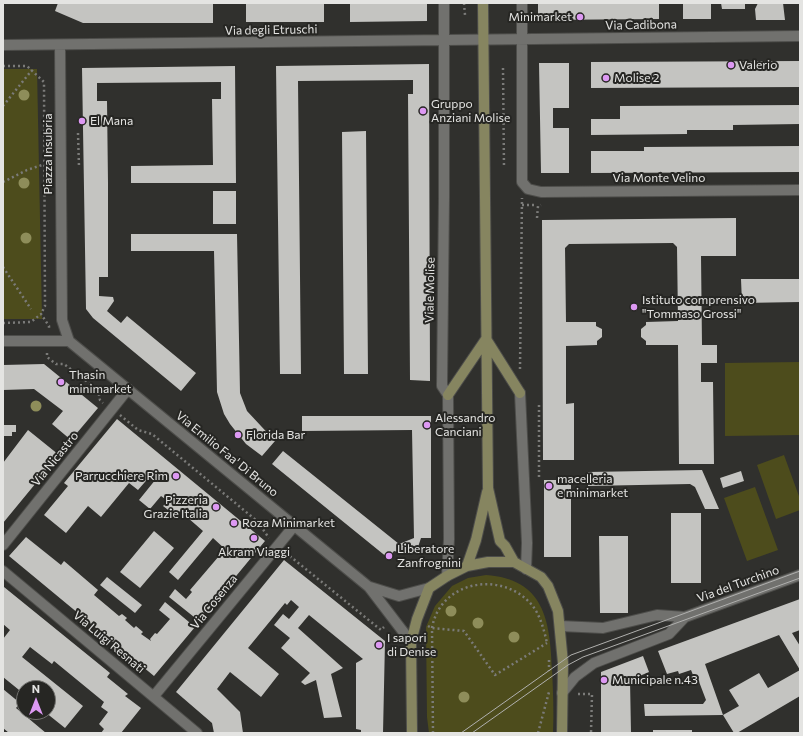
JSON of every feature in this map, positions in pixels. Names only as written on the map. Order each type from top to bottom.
[{"type":"main road","points":[[483,3],[488,488],[500,541],[505,546],[514,562]]},
{"type":"main road","points":[[486,339],[520,393]]},
{"type":"main road","points":[[448,395],[486,339]]},
{"type":"main road","points":[[467,566],[476,540],[488,488]]},
{"type":"main road","points":[[412,733],[411,642],[417,619],[429,588],[447,576],[467,566],[488,562],[514,562],[541,577],[548,586],[558,610],[560,626],[562,733]]},
{"type":"street","name":"Viale Molise","points":[[444,3],[442,386],[448,395],[449,539],[447,576]]},
{"type":"street","points":[[522,3],[522,182]]},
{"type":"street","name":"Via Cadibona","points":[[483,40],[800,36]]},
{"type":"street","name":"Via degli Etruschi","points":[[60,45],[483,40]]},
{"type":"street","points":[[3,45],[60,45]]},
{"type":"street","name":"Piazza Insubria","points":[[60,45],[62,320],[70,341]]},
{"type":"street","name":"Via Monte Velino","points":[[522,182],[528,189],[541,192],[800,190]]},
{"type":"street","points":[[48,340],[57,332],[62,320]]},
{"type":"street","points":[[3,341],[70,341]]},
{"type":"street","name":"Via Emilio Faa' Di Bruno","points":[[70,341],[369,587],[411,642]]},
{"type":"street","name":"Via Nicastro","points":[[3,545],[128,389]]},
{"type":"street","points":[[520,393],[527,543],[526,568]]},
{"type":"street","name":"Via Cosenza","points":[[154,696],[294,526]]},
{"type":"street","name":"Via Luigi Resnati","points":[[3,571],[197,733]]},
{"type":"street","name":"Via del Turchino","points":[[560,626],[603,628],[657,616],[684,617],[800,575]]},
{"type":"street","name":"Via Emilio Faa' Di Bruno","points":[[369,587],[399,596],[429,588]]},
{"type":"street","name":"Via del Turchino","points":[[562,693],[575,678],[594,663],[669,634],[684,617]]},
{"type":"path","points":[[464,3],[464,15]]},
{"type":"path","points":[[3,66],[27,66],[32,70],[3,106]]},
{"type":"path","points":[[503,68],[504,168]]},
{"type":"path","name":"Piazza Insubria","points":[[32,70],[44,82],[45,306],[41,314]]},
{"type":"path","points":[[78,133],[79,167]]},
{"type":"path","points":[[3,182],[27,170],[44,164],[49,164]]},
{"type":"path","points":[[520,393],[522,182]]},
{"type":"path","points":[[522,205],[541,205]]},
{"type":"path","points":[[3,267],[31,309]]},
{"type":"path","points":[[3,323],[31,322],[41,314],[49,326]]},
{"type":"path","points":[[47,357],[56,364],[64,364],[98,390],[100,400],[107,406]]},
{"type":"path","points":[[539,405],[539,478]]},
{"type":"path","points":[[119,414],[138,430],[152,434],[257,521],[265,534],[273,541]]},
{"type":"path","points":[[283,550],[380,630]]},
{"type":"path","points":[[432,628],[464,631],[496,675],[547,643],[542,625],[531,604],[521,594],[510,588],[498,585],[473,585],[460,589],[442,604],[436,614],[432,628],[433,733]]},
{"type":"path","points":[[549,658],[549,674]]},
{"type":"path","points":[[538,733],[548,698],[549,686]]},
{"type":"path","points":[[591,733],[592,694]]},
{"type":"shaded area","points":[[3,69],[37,69],[42,319],[3,319]]},
{"type":"shaded area","points":[[800,362],[800,435],[725,436],[725,363]]},
{"type":"shaded area","points":[[784,455],[800,499],[800,510],[776,519],[757,465]]},
{"type":"shaded area","points":[[755,487],[778,550],[747,561],[724,498]]},
{"type":"shaded area","points":[[486,575],[505,578],[520,584],[532,594],[540,605],[546,619],[551,651],[553,733],[429,733],[427,717],[426,627],[435,606],[452,586],[468,578]]},
{"type":"building","points":[[58,3],[213,3],[213,23],[83,23],[55,11]]},
{"type":"building","points":[[246,3],[324,3],[324,22],[246,22]]},
{"type":"building","points":[[350,3],[427,3],[427,21],[350,22]]},
{"type":"building","points":[[538,3],[659,3],[659,19],[538,20]]},
{"type":"building","points":[[683,3],[711,3],[711,19],[683,19]]},
{"type":"building","points":[[721,3],[745,3],[745,9],[722,9]]},
{"type":"building","points":[[758,3],[783,3],[785,20],[756,20],[755,9]]},
{"type":"building","points":[[800,61],[800,87],[591,88],[591,62]]},
{"type":"building","points":[[539,63],[569,63],[569,108],[553,108],[553,128],[569,128],[569,173],[541,173]]},
{"type":"building","points":[[429,64],[430,381],[410,380],[408,94],[413,94],[413,80],[298,81],[301,374],[280,374],[276,66]]},
{"type":"building","points":[[235,66],[236,183],[131,183],[131,166],[213,165],[212,99],[221,99],[221,82],[97,83],[97,101],[107,101],[108,183],[108,277],[99,277],[99,296],[113,297],[114,301],[107,311],[121,323],[127,316],[196,373],[181,391],[93,318],[86,309],[82,68]]},
{"type":"building","points":[[800,105],[800,124],[733,125],[733,130],[687,130],[687,134],[591,135],[591,119],[620,119],[620,106]]},
{"type":"building","points":[[366,131],[368,374],[344,374],[342,132]]},
{"type":"building","points":[[800,146],[800,172],[591,173],[591,151],[644,151],[644,147]]},
{"type":"building","points":[[213,191],[236,191],[236,224],[213,224]]},
{"type":"building","points":[[736,218],[736,256],[701,256],[702,345],[717,345],[717,363],[701,363],[701,382],[713,382],[714,464],[679,464],[678,345],[646,345],[646,341],[641,337],[641,329],[646,325],[646,322],[678,321],[677,247],[673,243],[569,244],[565,248],[566,322],[596,322],[596,326],[602,329],[602,337],[597,341],[597,345],[566,346],[566,404],[574,403],[574,460],[543,460],[542,220]]},
{"type":"building","points":[[131,234],[237,234],[240,393],[247,411],[275,441],[262,456],[246,444],[230,424],[224,414],[217,392],[214,251],[131,251]]},
{"type":"building","points":[[741,279],[800,279],[800,302],[742,303]]},
{"type":"building","points":[[44,364],[98,408],[71,440],[52,424],[63,411],[34,389],[3,390],[3,365]]},
{"type":"building","points":[[302,416],[431,416],[431,538],[421,538],[418,547],[412,552],[405,554],[394,551],[388,558],[272,464],[283,451],[399,544],[414,538],[412,430],[302,431]]},
{"type":"building","points":[[117,419],[265,541],[199,621],[169,597],[175,589],[186,599],[192,592],[190,590],[225,549],[213,538],[178,580],[169,572],[203,531],[180,511],[176,516],[163,506],[168,501],[161,496],[150,509],[139,500],[156,479],[151,475],[138,490],[129,483],[101,517],[88,506],[66,533],[44,515],[68,486],[64,483]]},
{"type":"building","points":[[3,425],[16,425],[16,432],[12,432],[12,436],[3,436]]},
{"type":"building","points":[[28,430],[59,455],[3,523],[3,463]]},
{"type":"building","points":[[702,470],[719,509],[705,509],[695,487],[690,484],[588,486],[588,472]]},
{"type":"building","points":[[741,471],[744,481],[723,488],[720,478]]},
{"type":"building","points":[[544,480],[571,480],[571,557],[544,557]]},
{"type":"building","points":[[671,513],[701,513],[701,583],[671,583]]},
{"type":"building","points":[[154,531],[174,548],[140,588],[120,572]]},
{"type":"building","points":[[599,536],[628,536],[628,613],[600,613]]},
{"type":"building","points":[[26,537],[61,565],[64,561],[98,590],[94,595],[119,616],[122,614],[127,618],[125,620],[134,628],[136,626],[143,632],[141,634],[151,641],[150,639],[155,633],[157,634],[170,619],[159,610],[165,602],[195,627],[154,676],[9,556]]},
{"type":"building","points":[[284,560],[385,641],[383,733],[361,733],[361,730],[356,729],[356,663],[363,659],[309,615],[298,628],[343,668],[331,674],[342,717],[324,718],[316,680],[305,685],[301,682],[310,673],[281,648],[290,638],[274,625],[283,614],[289,619],[299,607],[291,600],[287,605],[285,603],[248,648],[279,674],[261,697],[230,672],[217,689],[240,712],[243,733],[214,733],[212,723],[176,692]]},
{"type":"building","points":[[107,577],[142,605],[135,613],[100,585]]},
{"type":"building","points":[[4,587],[110,673],[107,677],[128,694],[125,696],[141,708],[121,733],[101,733],[104,729],[99,724],[108,712],[101,707],[104,702],[54,661],[52,664],[30,647],[22,657],[51,680],[16,680],[16,688],[3,677],[3,639],[10,630],[3,624]]},
{"type":"building","points":[[800,599],[800,630],[792,633],[800,646],[800,670],[779,635],[705,664],[723,715],[645,716],[644,704],[703,704],[706,700],[698,679],[695,680],[691,670],[679,674],[678,671],[667,674],[658,651]]},
{"type":"building","points":[[643,656],[649,672],[630,680],[631,733],[601,733],[601,672]]},
{"type":"building","points":[[800,670],[800,696],[737,733],[734,733],[723,715],[739,706],[729,690],[759,673],[768,688]]},
{"type":"building","points":[[56,684],[83,706],[65,728],[55,720]]},
{"type":"building","points":[[3,689],[16,700],[16,720],[30,720],[46,733],[9,733],[3,728]]},
{"type":"building","points":[[653,730],[692,730],[692,733],[653,733]]},
{"type":"tram line","points":[[461,733],[571,655],[800,571]]},
{"type":"tram line","points":[[472,733],[568,665],[583,657],[800,578]]},
{"type":"place","name":"Minimarket","points":[[580,17]]},
{"type":"place","name":"Valerio","points":[[731,65]]},
{"type":"place","name":"Molise 2","points":[[606,78]]},
{"type":"place","name":"Gruppo Anziani Molise","points":[[423,111]]},
{"type":"place","name":"El Mana","points":[[82,121]]},
{"type":"place","name":"Istituto comprensivo \"Tommaso Grossi\"","points":[[634,307]]},
{"type":"place","name":"Thasin minimarket","points":[[61,382]]},
{"type":"place","name":"Alessandro Canciani","points":[[427,425]]},
{"type":"place","name":"Florida Bar","points":[[238,435]]},
{"type":"place","name":"Parrucchiere Rim","points":[[176,476]]},
{"type":"place","name":"macelleria e minimarket","points":[[549,486]]},
{"type":"place","name":"Pizzeria Grazie Italia","points":[[216,507]]},
{"type":"place","name":"Roza Minimarket","points":[[234,523]]},
{"type":"place","name":"Akram Viaggi","points":[[254,538]]},
{"type":"place","name":"Liberatore Zanfrognini","points":[[389,556]]},
{"type":"place","name":"I sapori di Denise","points":[[379,645]]},
{"type":"place","name":"Municipale n.43","points":[[604,680]]}]
